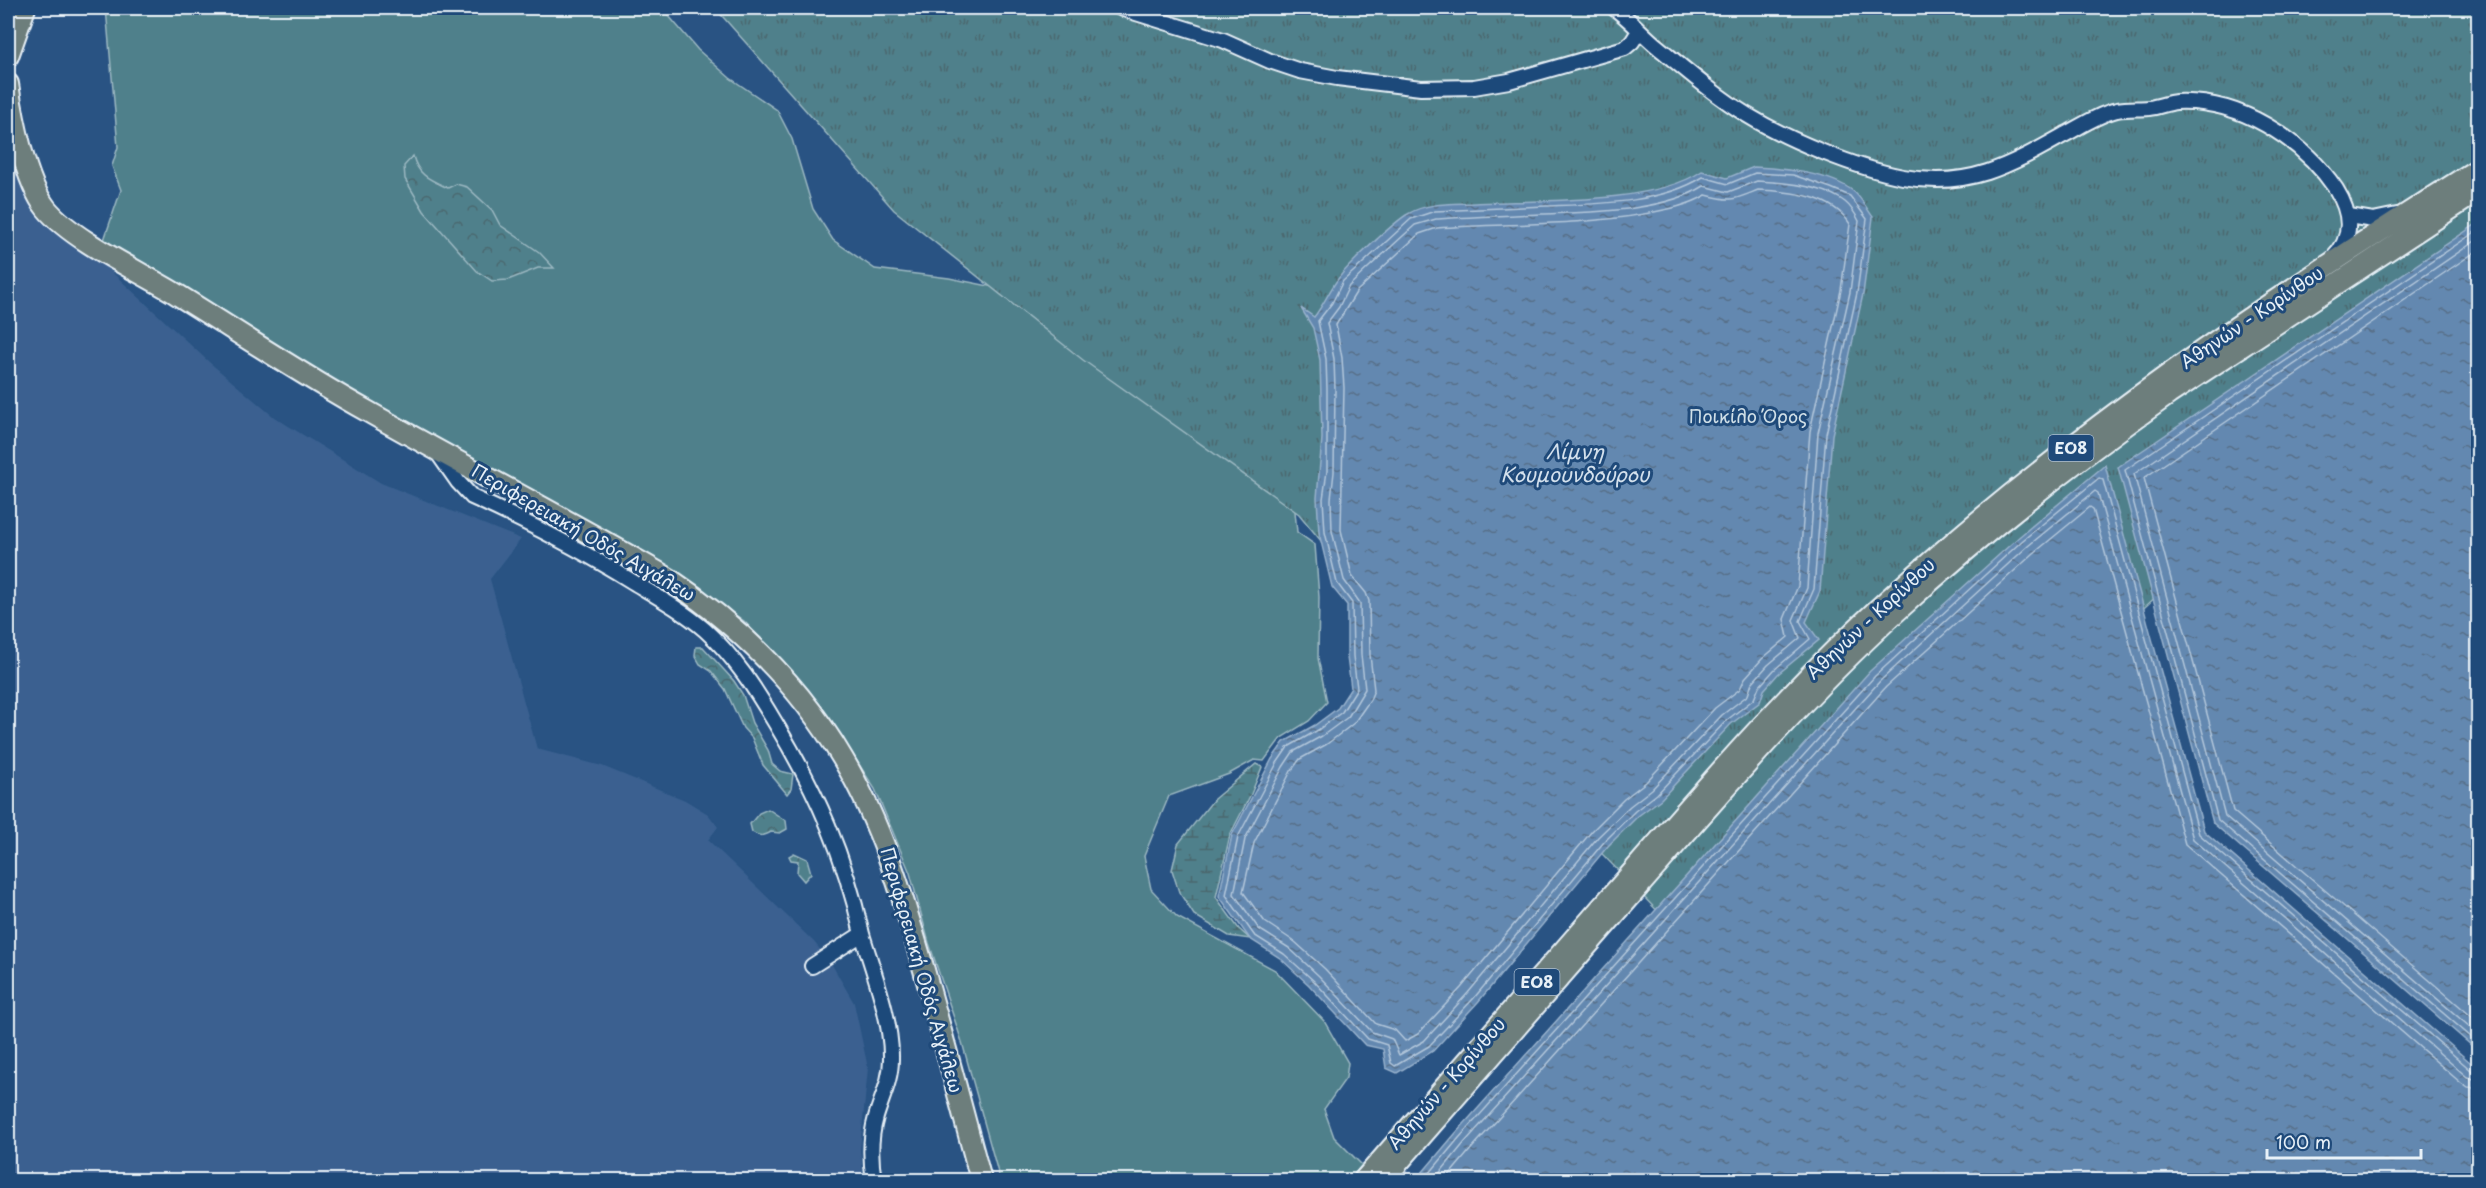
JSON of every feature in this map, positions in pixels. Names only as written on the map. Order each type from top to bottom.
[{"type":"highway","points":[[8,56],[25,8]]},
{"type":"highway","name":"Περιφερειακή Οδός Αιγάλεω","points":[[8,84],[28,170],[39,199],[59,221],[87,241],[154,280],[279,360],[632,557],[698,598],[751,643],[805,705],[842,758],[872,815],[915,938],[981,1180]]},
{"type":"highway","name":"Αθηνών - Κορίνθου","points":[[1364,1180],[1710,783],[1779,708],[1887,601],[2034,475],[2177,369],[2318,272],[2478,169]]},
{"type":"highway","name":"Αθηνών - Κορίνθου","points":[[1383,1180],[1720,793],[1784,723],[1896,612],[2011,513],[2129,422],[2178,387],[2478,191]]},
{"type":"street","points":[[1120,8],[1223,40],[1270,61],[1300,71],[1421,88],[1474,87],[1542,73],[1625,48],[1639,31]]},
{"type":"street","points":[[1614,8],[1639,31],[1748,116],[1832,155],[1891,174],[1925,180],[1972,177],[1992,172],[2091,120],[2117,110],[2150,108],[2174,102],[2203,103],[2247,115],[2268,126],[2302,150],[2336,189],[2349,216],[2349,225],[2340,249],[2336,256],[2318,272]]},
{"type":"street","points":[[2349,216],[2373,220],[2394,217],[2419,206]]},
{"type":"street","points":[[435,449],[458,482],[472,497],[609,567],[668,603],[705,630],[732,658],[760,697],[792,750],[821,806],[842,859],[887,1023],[891,1057],[889,1082],[876,1116],[872,1137],[870,1156],[874,1180]]},
{"type":"street","points":[[812,966],[862,934]]},
{"type":"shaded area","points":[[8,136],[26,198],[40,218],[102,263],[209,362],[274,417],[381,483],[521,539],[490,579],[537,749],[602,766],[685,800],[708,814],[718,827],[708,840],[814,942],[831,963],[854,1003],[868,1068],[860,1150],[864,1180],[8,1180]]},
{"type":"green space","points":[[106,8],[662,8],[698,50],[730,78],[777,110],[792,139],[813,209],[833,240],[875,269],[949,278],[1088,306],[1293,491],[1297,532],[1315,545],[1319,597],[1318,658],[1327,702],[1309,721],[1281,738],[1264,761],[1254,760],[1229,774],[1169,796],[1144,856],[1151,889],[1177,917],[1275,970],[1324,1021],[1348,1063],[1346,1078],[1324,1109],[1334,1137],[1362,1165],[1349,1180],[1000,1180],[962,1042],[929,943],[910,873],[875,789],[833,724],[794,674],[744,621],[677,573],[378,410],[103,243],[121,190],[112,166],[118,147]]},
{"type":"green space","name":"Ποικίλο Όρος","points":[[715,8],[2478,8],[2478,362],[2161,592],[1738,994],[1445,692],[1299,514],[1083,360],[894,210]]},
{"type":"green space","points":[[413,156],[418,168],[431,180],[448,188],[456,184],[467,187],[492,210],[500,225],[539,252],[554,268],[538,268],[508,280],[492,281],[477,271],[424,211],[405,179],[404,166]]},
{"type":"green space","points":[[696,647],[703,647],[734,681],[743,695],[752,723],[768,750],[772,764],[780,771],[793,774],[791,789],[787,794],[763,765],[752,738],[743,728],[725,689],[711,671],[700,664],[695,655]]},
{"type":"green space","points":[[1256,764],[1262,767],[1230,835],[1216,897],[1239,929],[1250,939],[1229,936],[1194,915],[1179,892],[1172,870],[1178,844],[1214,799]]},
{"type":"green space","points":[[768,809],[786,821],[787,829],[780,833],[755,834],[750,824],[759,813]]},
{"type":"green space","points":[[794,853],[807,859],[811,873],[804,881],[797,873],[798,861],[791,860],[789,856]]},
{"type":"water","name":"Λίμνη Κουμουνδούρου","points":[[1754,167],[1792,170],[1832,180],[1856,194],[1873,217],[1863,294],[1832,435],[1820,591],[1806,622],[1819,640],[1778,674],[1764,690],[1760,702],[1731,724],[1661,799],[1638,816],[1608,846],[1478,1002],[1433,1051],[1397,1073],[1386,1068],[1383,1049],[1365,1045],[1309,985],[1280,958],[1250,939],[1219,896],[1232,835],[1272,759],[1284,742],[1315,725],[1338,708],[1351,688],[1347,657],[1347,605],[1332,587],[1319,533],[1317,498],[1322,438],[1320,360],[1313,328],[1301,308],[1314,317],[1350,265],[1402,218],[1423,207],[1593,199],[1654,190],[1680,182],[1702,171],[1727,178]]},
{"type":"water","points":[[2478,223],[2478,1051],[2213,823],[2118,467]]},
{"type":"water","points":[[2105,465],[2204,831],[2478,1069],[2478,1180],[1416,1180],[1870,671],[2020,536]]}]
